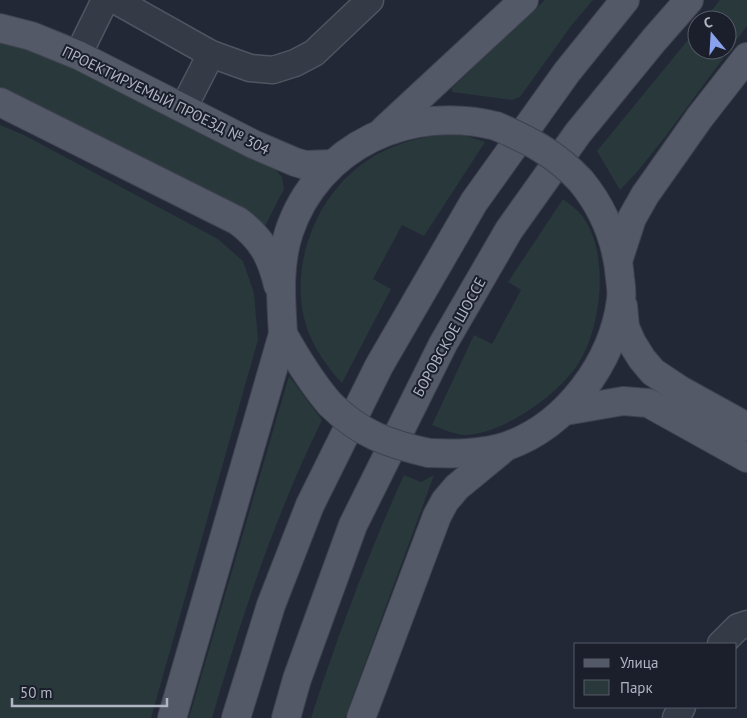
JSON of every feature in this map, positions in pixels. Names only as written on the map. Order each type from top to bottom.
[{"type":"main road","points":[[379,135],[524,0]]},
{"type":"main road","points":[[236,718],[271,606],[310,505],[379,366],[474,202],[567,72],[625,0]]},
{"type":"main road","name":"БОРОВСКОЕ ШОССЕ","points":[[286,718],[296,680],[353,525],[442,344],[509,230],[578,133],[690,0]]},
{"type":"main road","name":"ПРОЕКТИРУЕМЫЙ ПРОЕЗД № 304","points":[[0,28],[31,36],[78,54],[253,144],[295,162],[305,165],[332,164]]},
{"type":"main road","points":[[618,261],[632,218],[645,196],[700,117],[747,57]]},
{"type":"main road","points":[[0,102],[238,221],[264,246],[280,293]]},
{"type":"main road","points":[[172,718],[283,334],[280,293],[285,249],[296,215],[310,191],[332,164],[379,135],[410,124],[446,119],[469,120],[496,126],[538,145],[570,169],[597,201],[610,230],[618,261],[626,327],[632,343],[642,359],[653,372],[680,390],[747,427]]},
{"type":"main road","points":[[361,718],[430,534],[445,501],[462,482],[508,445],[543,426],[565,411],[600,365],[610,345],[622,299]]},
{"type":"main road","points":[[283,334],[315,387],[352,424],[369,434],[396,445],[428,453],[476,453],[508,445]]},
{"type":"main road","points":[[565,411],[623,401],[648,403],[747,458]]},
{"type":"lane","points":[[78,54],[105,0]]},
{"type":"lane","points":[[116,0],[212,54],[250,68],[273,70],[295,63],[314,53],[370,0]]},
{"type":"lane","points":[[184,107],[212,54]]},
{"type":"lane","points":[[721,643],[738,627],[747,624]]},
{"type":"green space","points":[[545,0],[593,0],[571,26],[520,97],[512,100],[452,92],[452,88]]},
{"type":"green space","points":[[720,0],[747,0],[747,26],[737,40],[737,10],[712,10]]},
{"type":"green space","points":[[0,41],[45,55],[87,74],[271,165],[282,177],[284,189],[265,226],[0,89]]},
{"type":"green space","points":[[687,41],[687,60],[722,60],[665,137],[620,190],[597,151]]},
{"type":"green space","points":[[0,125],[24,135],[218,239],[243,261],[254,293],[258,340],[151,718],[0,718]]},
{"type":"green space","points":[[448,134],[466,136],[485,142],[424,236],[402,225],[373,279],[391,289],[342,383],[328,367],[317,349],[310,336],[303,314],[302,268],[307,245],[315,223],[326,202],[341,184],[357,168],[377,154],[400,144]]},
{"type":"green space","points":[[563,199],[581,214],[591,232],[597,249],[600,288],[598,307],[594,326],[581,359],[561,385],[547,397],[513,420],[496,428],[464,435],[432,425],[474,335],[492,344],[521,290],[508,282]]},
{"type":"green space","points":[[289,376],[322,420],[274,530],[235,642],[212,718],[189,718]]},
{"type":"green space","points":[[404,475],[421,482],[434,475],[345,718],[311,718],[354,595]]}]
